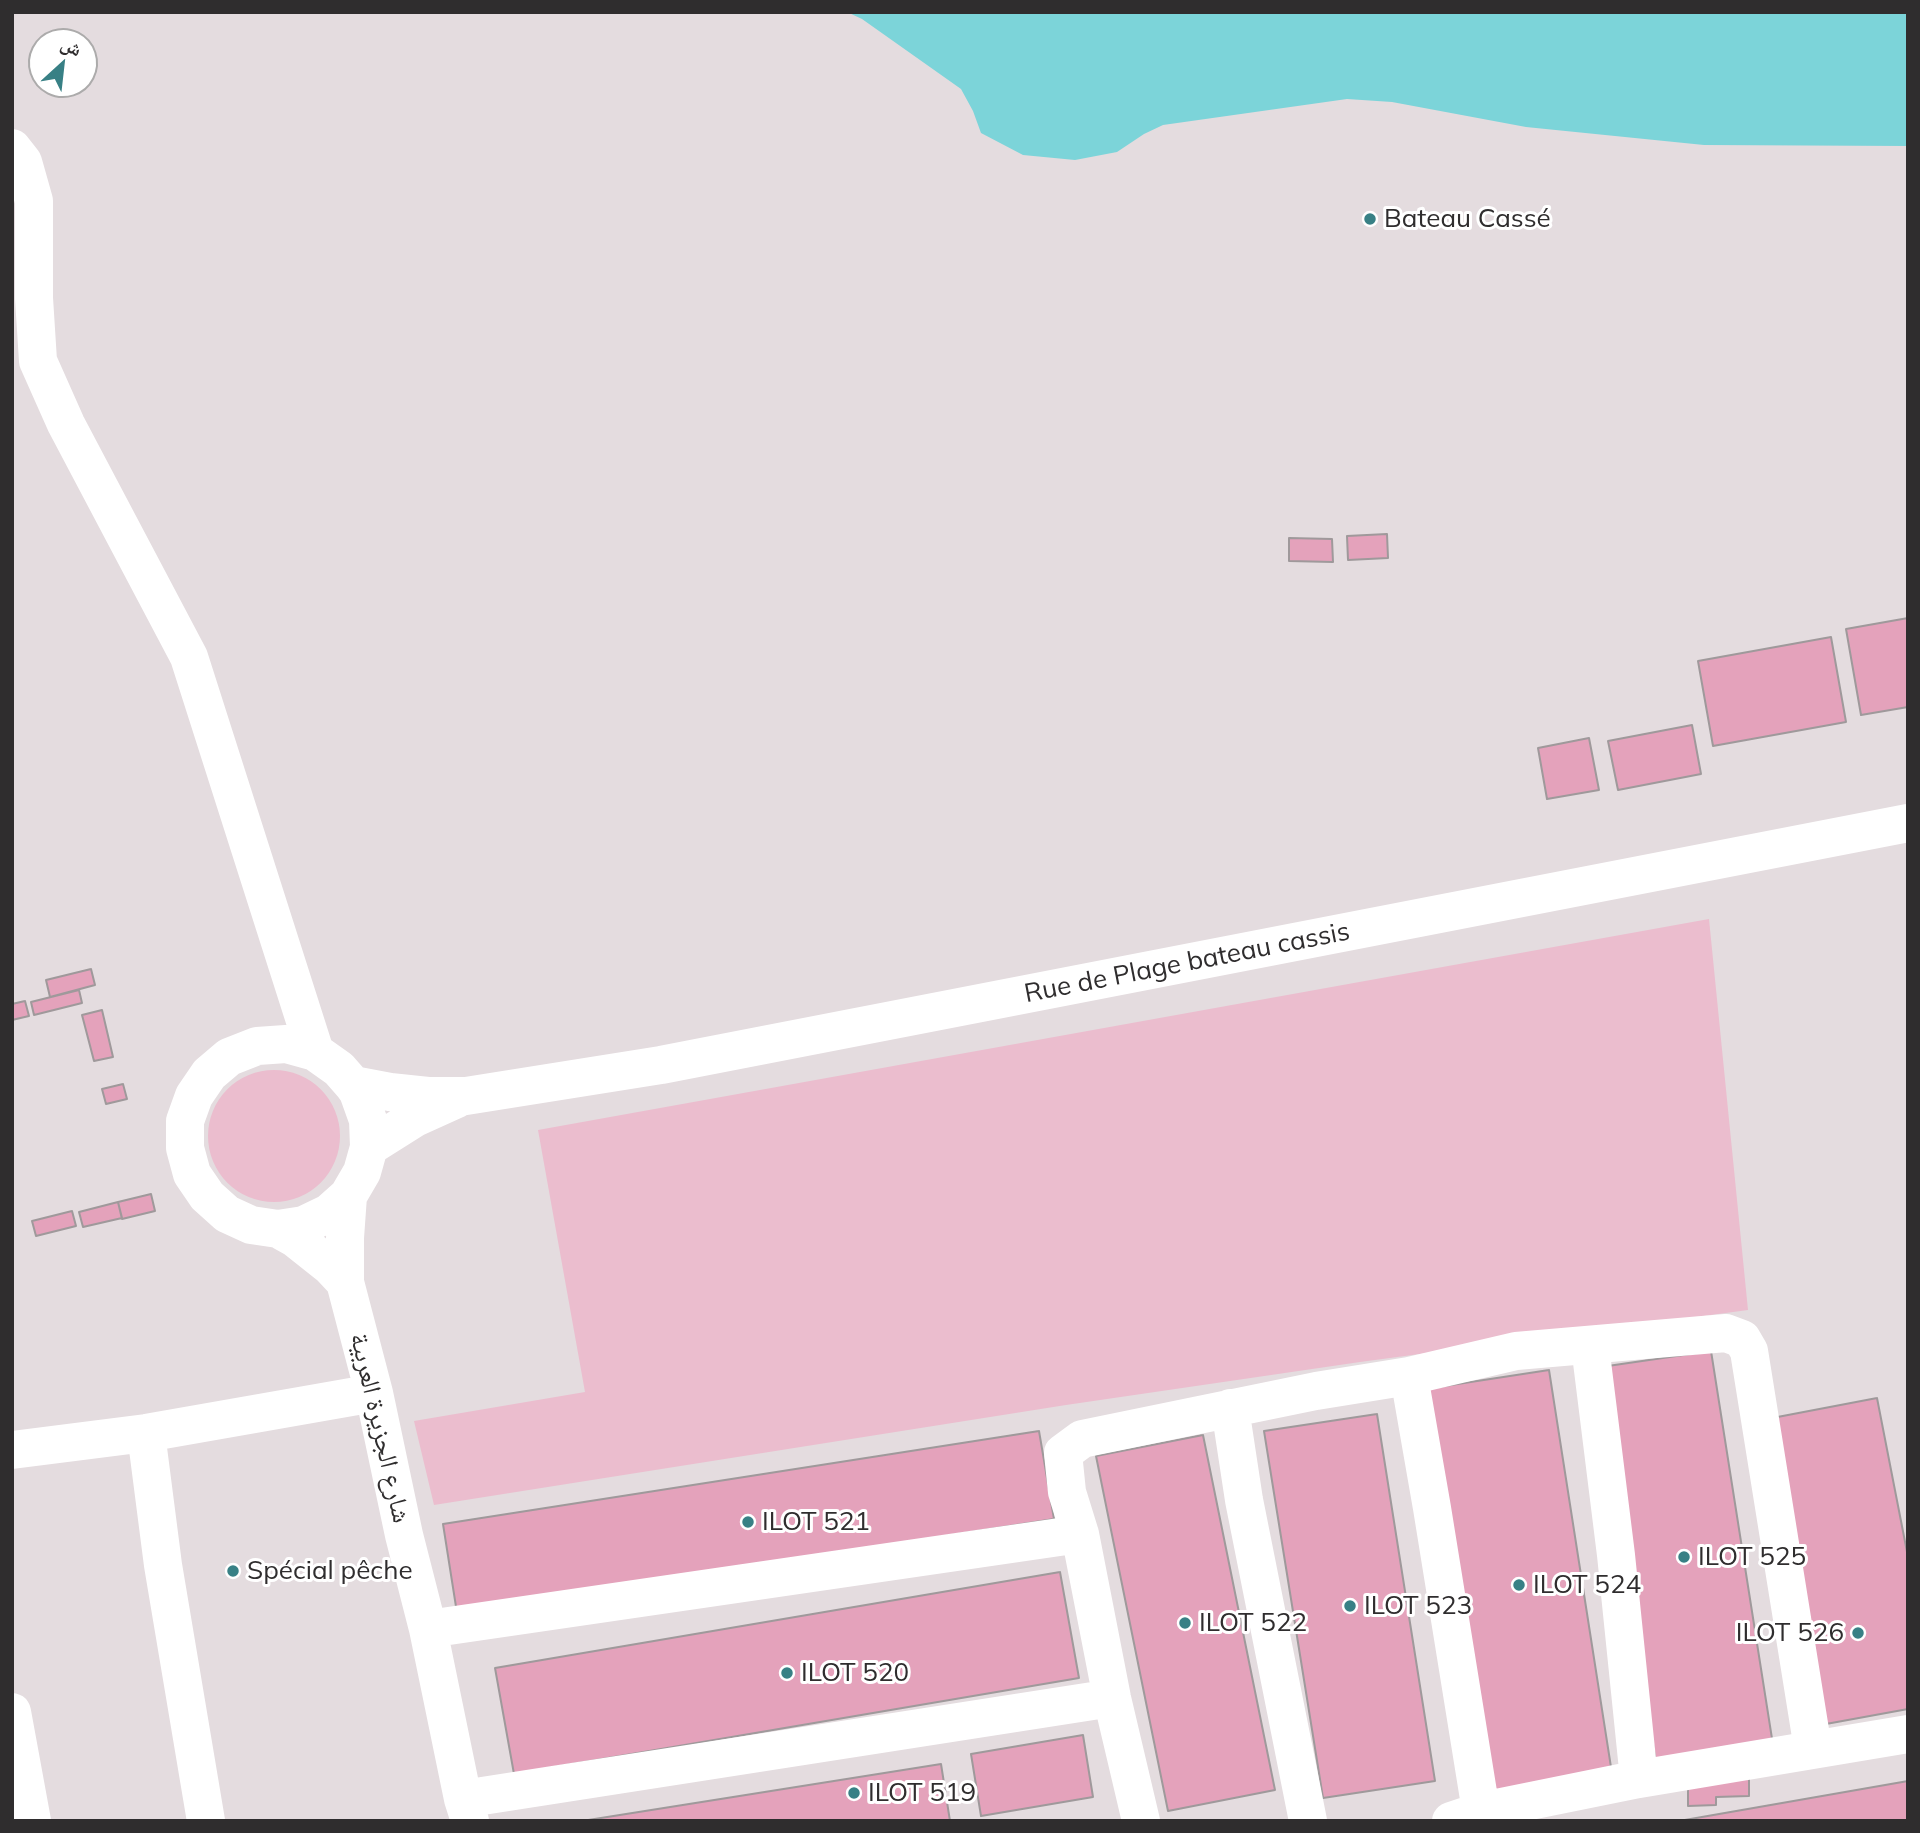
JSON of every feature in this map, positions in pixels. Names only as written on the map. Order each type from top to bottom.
[{"type":"street","points":[[12,148],[23,162],[34,201],[34,298],[38,361],[66,424],[189,657],[314,1052]]},
{"type":"street","name":"Rue de Plage bateau cassis","points":[[353,1085],[428,1096],[466,1096],[661,1065],[1908,823]]},
{"type":"street","points":[[286,1044],[314,1052],[339,1069],[353,1085],[368,1120],[369,1147],[362,1172],[348,1196],[329,1213],[304,1224],[278,1229],[251,1225],[227,1214],[207,1196],[192,1174],[185,1148],[185,1121],[194,1096],[209,1074],[229,1057],[257,1046],[286,1044]]},
{"type":"street","name":"Rue de Plage bateau cassis","points":[[369,1147],[415,1118],[466,1096]]},
{"type":"street","name":"شارع الجزيرة العربية","points":[[348,1196],[345,1282],[374,1393],[466,1810]]},
{"type":"street","points":[[278,1229],[314,1252],[345,1282]]},
{"type":"street","points":[[1141,1821],[1112,1698],[1080,1534],[1067,1492],[1063,1453],[1082,1439],[1316,1391],[1409,1376],[1516,1351],[1726,1334],[1742,1339],[1749,1350],[1813,1749]]},
{"type":"street","points":[[1590,1346],[1616,1555],[1639,1779]]},
{"type":"street","points":[[1409,1376],[1433,1508],[1466,1816],[1639,1779],[1908,1734]]},
{"type":"street","points":[[12,1450],[146,1433],[374,1393]]},
{"type":"street","points":[[1230,1408],[1244,1500],[1308,1821]]},
{"type":"street","points":[[146,1433],[163,1564],[206,1821]]},
{"type":"street","points":[[428,1629],[1080,1534]]},
{"type":"street","points":[[466,1810],[1112,1698]]},
{"type":"street","points":[[12,1712],[32,1821]]},
{"type":"shaded area","points":[[1709,919],[1748,1310],[1066,1405],[434,1505],[414,1421],[585,1392],[538,1130]]},
{"type":"shaded area","points":[[274,1070],[299,1075],[321,1089],[335,1111],[340,1136],[335,1161],[321,1183],[299,1197],[274,1202],[249,1197],[227,1183],[213,1161],[208,1136],[213,1111],[227,1089],[249,1075]]},
{"type":"water","points":[[847,12],[1908,12],[1908,146],[1704,145],[1526,127],[1392,102],[1347,99],[1163,125],[1117,152],[1075,160],[1023,155],[981,133],[961,89],[862,19]]},
{"type":"building","points":[[1387,534],[1388,558],[1348,560],[1347,536]]},
{"type":"building","points":[[1289,538],[1332,539],[1333,562],[1289,561]]},
{"type":"building","points":[[1908,618],[1908,707],[1861,715],[1846,629]]},
{"type":"building","points":[[1831,637],[1846,722],[1713,746],[1698,661]]},
{"type":"building","points":[[1692,725],[1701,774],[1618,790],[1608,741]]},
{"type":"building","points":[[1589,738],[1599,790],[1547,799],[1538,748]]},
{"type":"building","points":[[91,969],[95,985],[50,997],[46,980]]},
{"type":"building","points":[[79,990],[82,1003],[34,1015],[31,1002]]},
{"type":"building","points":[[25,1001],[29,1016],[12,1020],[12,1004]]},
{"type":"building","points":[[102,1010],[113,1057],[94,1061],[82,1015]]},
{"type":"building","points":[[123,1084],[127,1099],[106,1104],[102,1089]]},
{"type":"building","points":[[151,1194],[155,1211],[122,1219],[118,1202]]},
{"type":"building","points":[[118,1202],[122,1218],[83,1227],[79,1212]]},
{"type":"building","points":[[72,1211],[76,1226],[36,1236],[32,1221]]},
{"type":"building","name":"ILOT 525","points":[[1711,1351],[1773,1745],[1656,1763],[1594,1368]]},
{"type":"building","name":"ILOT 524","points":[[1549,1370],[1613,1780],[1490,1799],[1425,1389]]},
{"type":"building","name":"ILOT 526","points":[[1877,1398],[1908,1557],[1908,1709],[1826,1724],[1767,1419]]},
{"type":"building","name":"ILOT 523","points":[[1377,1414],[1435,1781],[1323,1798],[1264,1431]]},
{"type":"building","name":"ILOT 521","points":[[1039,1431],[1054,1519],[457,1613],[443,1524]]},
{"type":"building","name":"ILOT 522","points":[[1203,1435],[1275,1790],[1168,1811],[1096,1456]]},
{"type":"building","name":"ILOT 520","points":[[1060,1572],[1079,1678],[514,1774],[495,1668]]},
{"type":"building","points":[[1083,1735],[1093,1797],[981,1816],[971,1754]]},
{"type":"building","name":"ILOT 519","points":[[941,1764],[950,1821],[582,1821]]},
{"type":"building","points":[[1749,1775],[1749,1796],[1716,1797],[1716,1805],[1688,1806],[1688,1776]]},
{"type":"building","points":[[1908,1781],[1908,1821],[1679,1821]]},
{"type":"place","name":"Bateau Cassé","points":[[1370,219]]},
{"type":"place","name":"ILOT 521","points":[[748,1522]]},
{"type":"place","name":"ILOT 525","points":[[1684,1557]]},
{"type":"place","name":"Spécial pêche","points":[[233,1571]]},
{"type":"place","name":"ILOT 524","points":[[1519,1585]]},
{"type":"place","name":"ILOT 523","points":[[1350,1606]]},
{"type":"place","name":"ILOT 522","points":[[1185,1623]]},
{"type":"place","name":"ILOT 526","points":[[1858,1633]]},
{"type":"place","name":"ILOT 520","points":[[787,1673]]},
{"type":"place","name":"ILOT 519","points":[[854,1793]]}]
